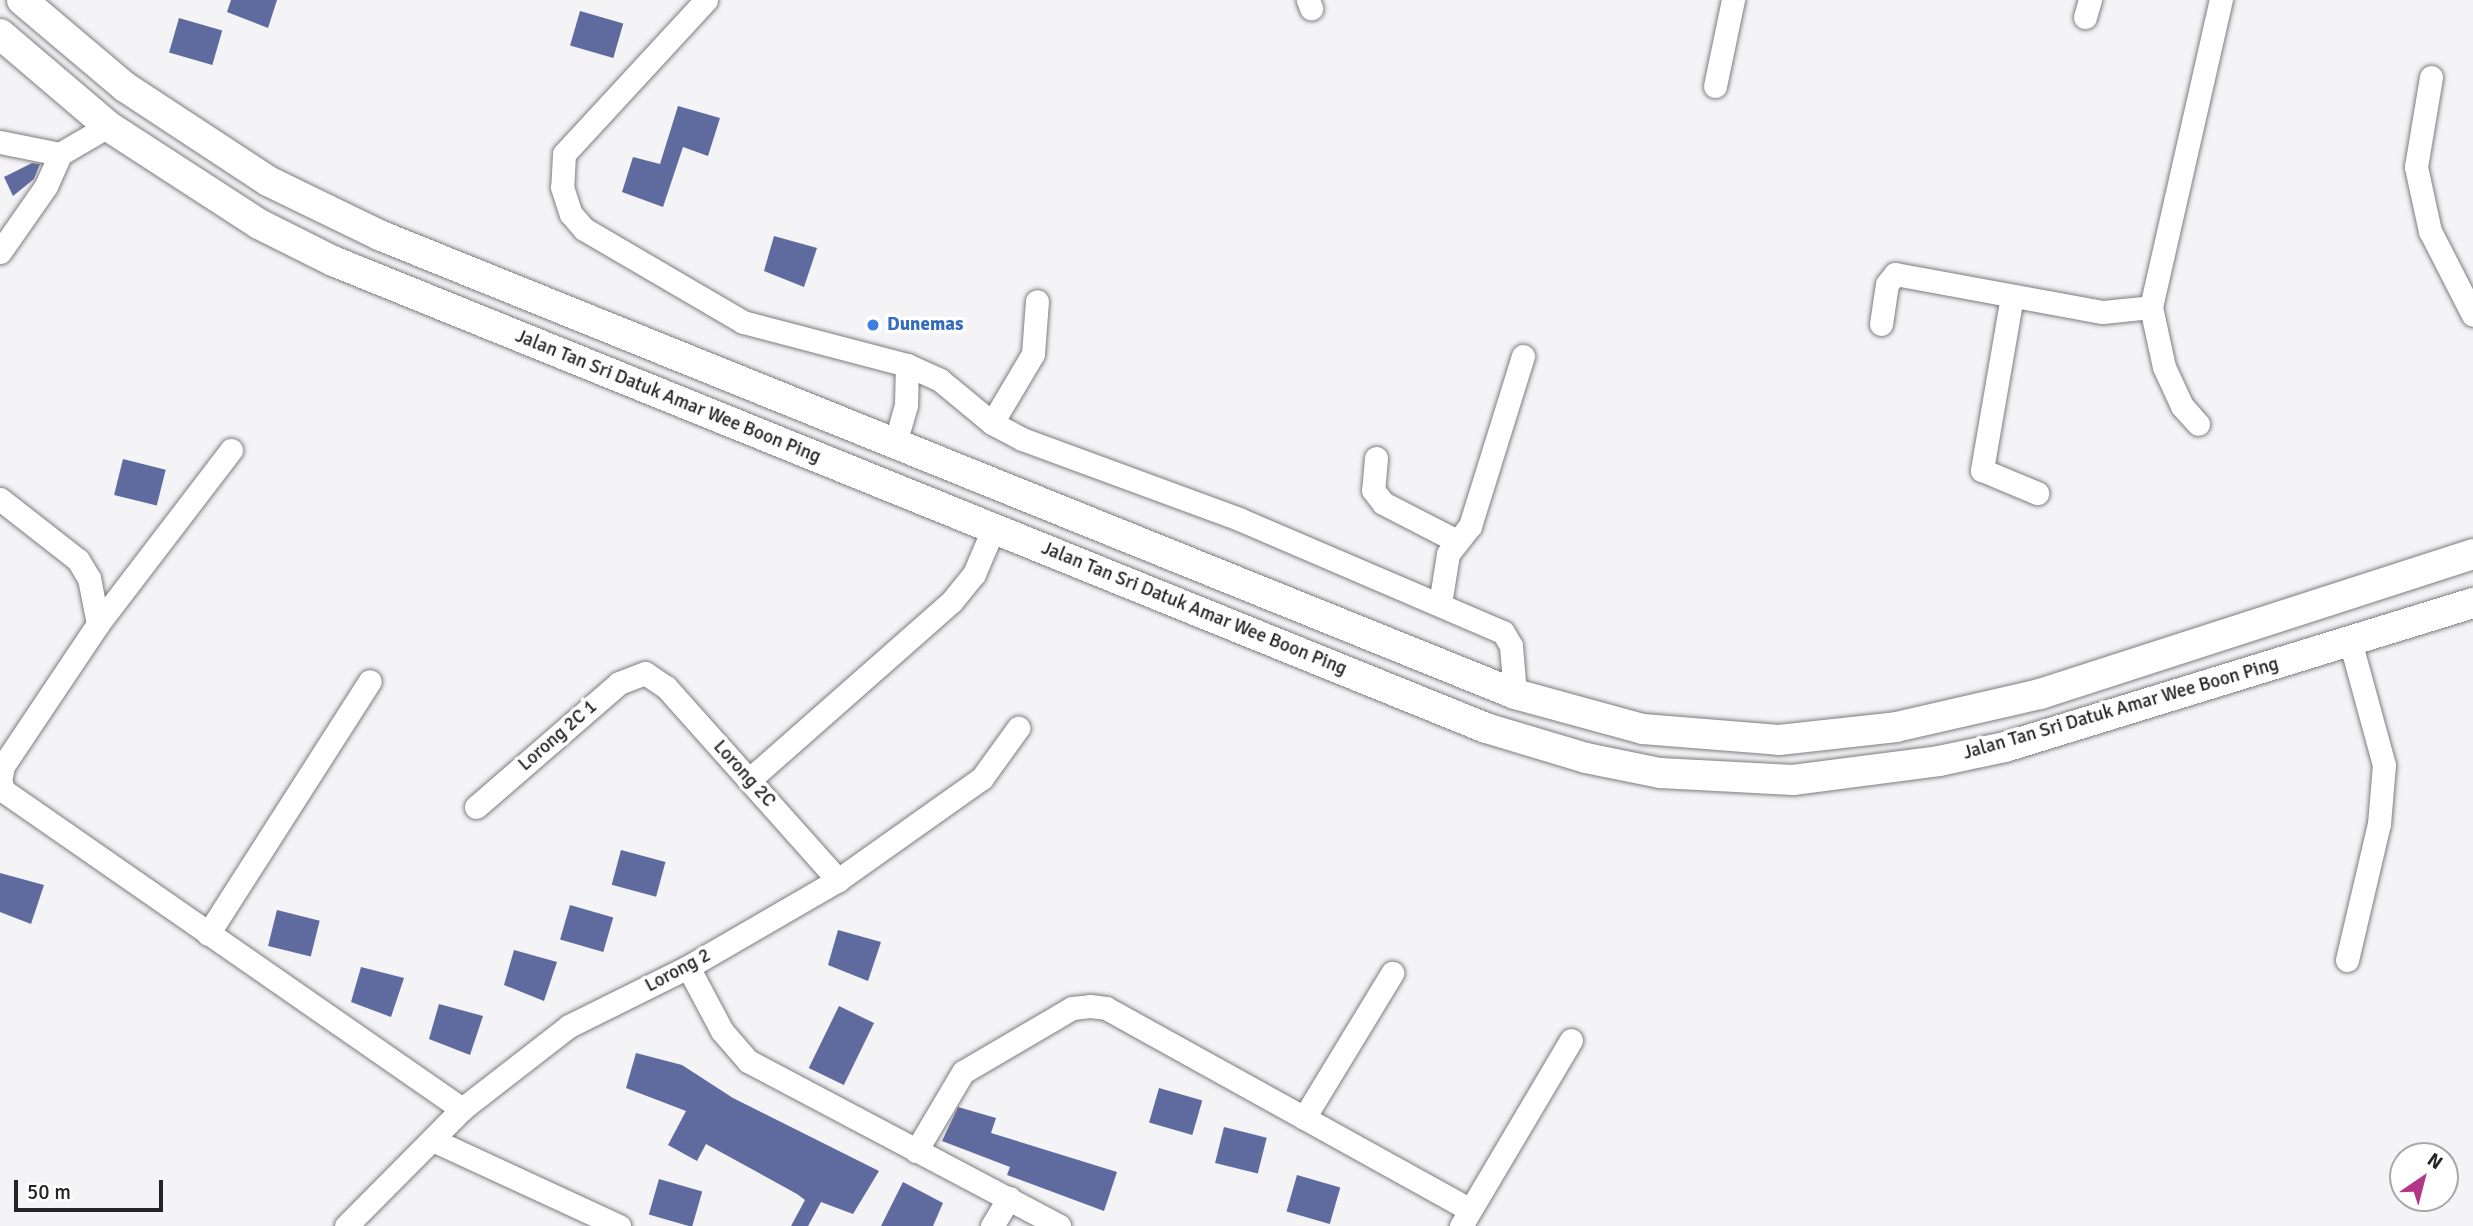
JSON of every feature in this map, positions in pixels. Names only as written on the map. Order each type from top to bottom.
[{"type":"main road","name":"Jalan Tan Sri Datuk Amar Wee Boon Ping","points":[[22,0],[125,87],[268,181],[379,235],[896,440],[1515,694],[1657,730],[1779,740],[1896,727],[2040,694],[2473,554]]},
{"type":"main road","name":"Jalan Tan Sri Datuk Amar Wee Boon Ping","points":[[0,34],[108,126],[259,224],[333,261],[1486,728],[1586,758],[1729,779],[1867,773],[2005,747],[2473,603]]},
{"type":"street","points":[[706,0],[564,154],[562,187],[571,214],[584,229],[743,322],[907,366],[940,380],[992,423],[1503,632],[1511,646],[1515,694]]},
{"type":"street","points":[[1715,86],[1733,0]]},
{"type":"street","points":[[2198,424],[2182,406],[2164,367],[2151,307],[2221,0]]},
{"type":"street","points":[[2431,77],[2416,167],[2430,231],[2473,315]]},
{"type":"street","points":[[0,252],[46,186],[60,154],[108,126]]},
{"type":"street","points":[[0,142],[60,154]]},
{"type":"street","points":[[1881,324],[1887,284],[1895,274],[2104,312],[2151,307]]},
{"type":"street","points":[[2012,296],[1982,470],[2037,493]]},
{"type":"street","points":[[992,423],[1033,354],[1037,301]]},
{"type":"street","points":[[1440,604],[1444,568],[1457,541],[1470,526],[1523,356]]},
{"type":"street","points":[[896,440],[906,405],[907,366]]},
{"type":"street","points":[[232,450],[98,624],[3,766],[0,781],[4,791],[462,1109]]},
{"type":"street","points":[[1376,458],[1373,491],[1384,503],[1457,541]]},
{"type":"street","points":[[0,499],[78,560],[89,578],[98,624]]},
{"type":"street","points":[[750,780],[952,601],[974,574],[994,527]]},
{"type":"street","points":[[2347,960],[2379,824],[2384,765],[2350,641]]},
{"type":"street","name":"Lorong 2C","points":[[645,673],[666,687],[838,880]]},
{"type":"street","name":"Lorong 2C 1","points":[[476,807],[619,683],[645,673]]},
{"type":"street","points":[[208,934],[370,681]]},
{"type":"street","name":"Lorong 2","points":[[346,1226],[435,1141],[462,1109],[569,1026],[688,967],[838,880],[982,778],[1018,728]]},
{"type":"street","points":[[688,967],[722,1031],[748,1061],[1059,1226]]},
{"type":"street","points":[[1304,1118],[1392,973]]},
{"type":"street","points":[[916,1152],[963,1072],[1072,1008],[1090,1006],[1106,1009],[1304,1118],[1465,1218],[1571,1040]]},
{"type":"street","points":[[435,1141],[620,1226]]},
{"type":"street","points":[[992,1226],[1009,1198]]},
{"type":"building","points":[[231,0],[277,0],[268,28],[227,12]]},
{"type":"building","points":[[580,11],[623,23],[613,58],[570,46]]},
{"type":"building","points":[[179,18],[222,30],[212,65],[169,53]]},
{"type":"building","points":[[678,106],[720,118],[708,156],[683,147],[663,207],[622,192],[633,157],[660,164]]},
{"type":"building","points":[[32,163],[40,164],[34,179],[13,196],[4,177]]},
{"type":"building","points":[[774,236],[817,248],[804,287],[764,271]]},
{"type":"building","points":[[123,459],[166,470],[157,506],[114,495]]},
{"type":"building","points":[[621,850],[665,862],[656,897],[612,885]]},
{"type":"building","points":[[0,873],[44,885],[31,924],[0,912]]},
{"type":"building","points":[[570,905],[613,917],[603,952],[560,940]]},
{"type":"building","points":[[277,910],[320,921],[311,957],[268,946]]},
{"type":"building","points":[[838,930],[881,942],[868,981],[828,965]]},
{"type":"building","points":[[514,950],[557,962],[544,1001],[504,985]]},
{"type":"building","points":[[361,967],[404,978],[391,1017],[351,1002]]},
{"type":"building","points":[[439,1004],[483,1016],[470,1055],[429,1039]]},
{"type":"building","points":[[839,1006],[874,1023],[844,1085],[809,1068]]},
{"type":"building","points":[[636,1053],[682,1065],[733,1098],[879,1171],[853,1214],[821,1202],[808,1226],[791,1226],[805,1200],[797,1194],[706,1144],[697,1161],[668,1145],[686,1111],[626,1088]]},
{"type":"building","points":[[1159,1088],[1202,1100],[1192,1135],[1149,1123]]},
{"type":"building","points":[[958,1107],[996,1118],[991,1133],[1117,1172],[1104,1211],[1007,1175],[1010,1167],[942,1141]]},
{"type":"building","points":[[1224,1127],[1267,1138],[1258,1174],[1215,1163]]},
{"type":"building","points":[[1297,1175],[1340,1187],[1330,1224],[1287,1212]]},
{"type":"building","points":[[659,1179],[702,1191],[692,1226],[649,1215]]},
{"type":"building","points":[[903,1182],[943,1203],[933,1226],[881,1226]]},
{"type":"place","name":"Dunemas","points":[[873,325]]}]
